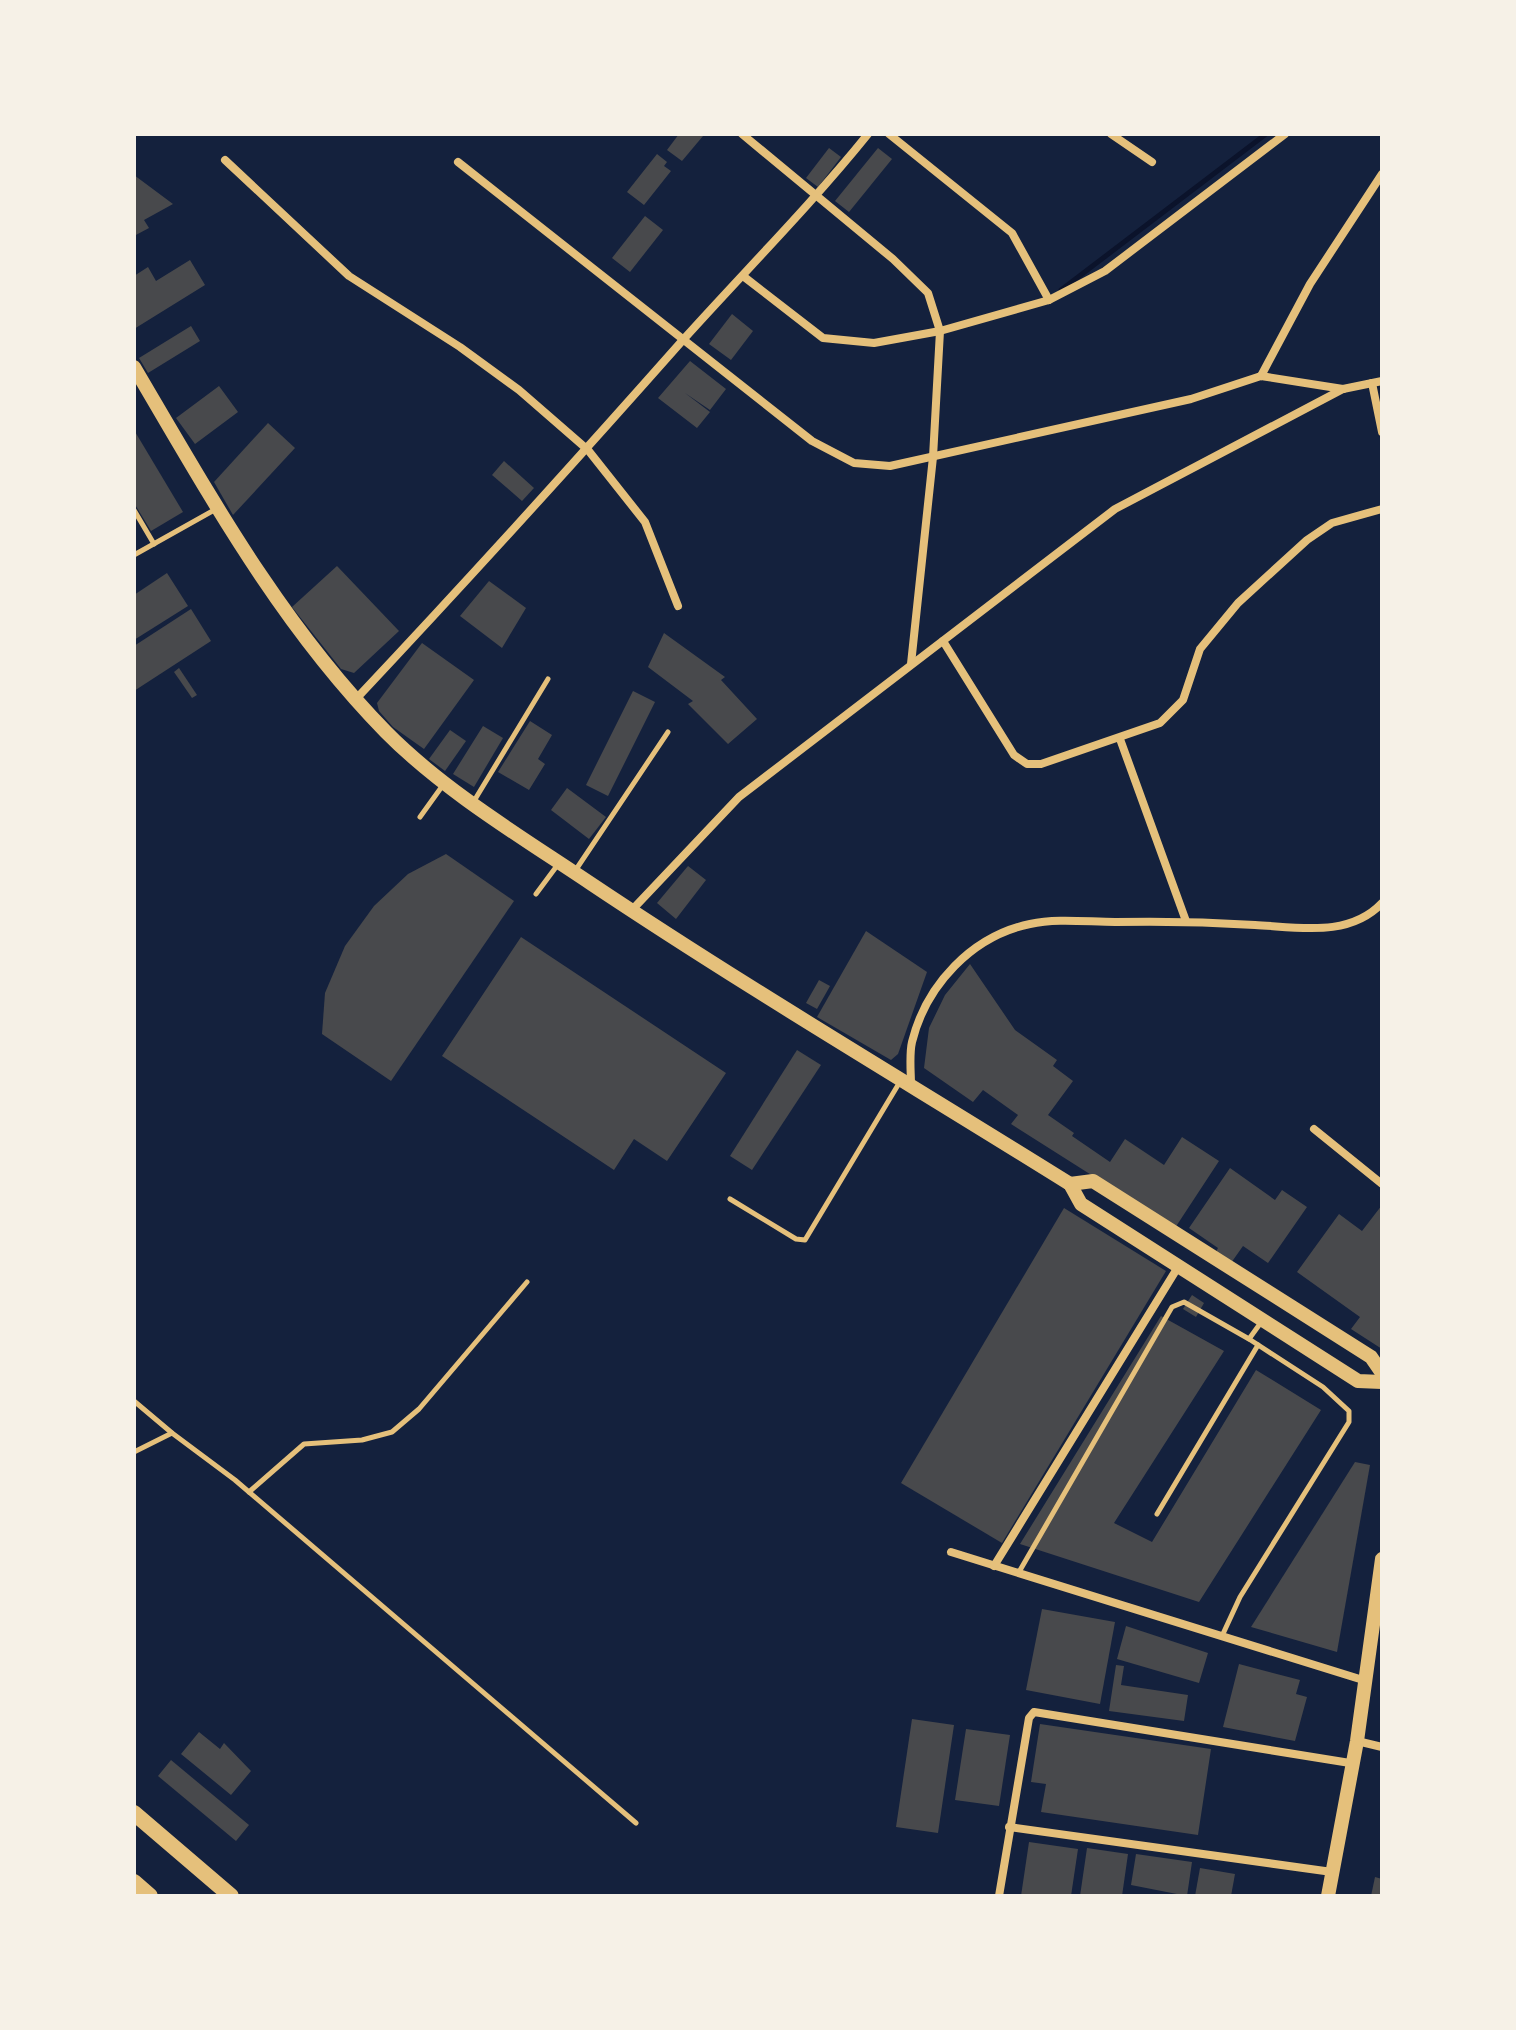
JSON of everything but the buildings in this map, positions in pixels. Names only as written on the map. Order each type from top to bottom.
[{"type":"main road","points":[[134,367],[251,566],[289,620],[388,734],[473,803],[631,911],[1070,1184],[1081,1204],[1262,1321],[1358,1381],[1382,1382]]},
{"type":"main road","points":[[1070,1184],[1093,1181],[1371,1357],[1382,1373]]},
{"type":"main road","points":[[1178,1267],[1193,1246]]},
{"type":"main road","points":[[1328,1896],[1350,1763],[1357,1741],[1382,1559]]},
{"type":"main road","points":[[134,1813],[231,1896]]},
{"type":"street","points":[[742,134],[928,293],[940,331],[933,457],[911,664]]},
{"type":"street","points":[[356,699],[588,450],[683,340],[818,196],[868,134]]},
{"type":"street","points":[[889,134],[1012,233],[1049,300]]},
{"type":"street","points":[[1111,134],[1152,162]]},
{"type":"street","points":[[743,276],[823,338],[874,343],[940,331],[1049,300],[1105,271],[1285,134]]},
{"type":"street","points":[[225,160],[349,276],[507,381],[588,450],[645,522],[678,606]]},
{"type":"street","points":[[458,162],[834,455],[872,467],[933,457],[1191,399],[1261,376],[1343,389]]},
{"type":"street","points":[[1261,376],[1310,284],[1382,174]]},
{"type":"street","points":[[631,911],[739,797],[1115,509],[1343,389],[1377,382],[1382,432]]},
{"type":"street","points":[[943,641],[1007,745],[1020,760],[1041,764],[1160,723],[1183,700],[1200,649],[1211,632],[1307,540],[1332,523],[1382,509]]},
{"type":"street","points":[[1120,739],[1186,921]]},
{"type":"street","points":[[906,1082],[911,1043],[934,991],[960,958],[993,937],[1031,924],[1186,921],[1324,928],[1353,924],[1382,903]]},
{"type":"street","points":[[1314,1129],[1382,1184]]},
{"type":"street","points":[[994,1566],[1178,1267]]},
{"type":"street","points":[[951,1552],[1363,1680]]},
{"type":"street","points":[[999,1896],[1029,1718],[1034,1712],[1350,1763]]},
{"type":"street","points":[[1357,1741],[1382,1747]]},
{"type":"street","points":[[1009,1827],[1332,1872]]},
{"type":"lane","points":[[134,555],[217,509]]},
{"type":"lane","points":[[134,510],[154,544]]},
{"type":"lane","points":[[473,803],[548,679]]},
{"type":"lane","points":[[574,872],[668,732]]},
{"type":"lane","points":[[420,817],[446,781]]},
{"type":"lane","points":[[536,894],[559,862]]},
{"type":"lane","points":[[730,1199],[796,1239],[805,1240],[906,1082]]},
{"type":"lane","points":[[249,1492],[304,1444],[362,1440],[392,1432],[419,1409],[527,1282]]},
{"type":"lane","points":[[1019,1573],[1172,1307],[1184,1302],[1323,1387],[1349,1411],[1349,1422],[1240,1597],[1222,1636]]},
{"type":"lane","points":[[1249,1339],[1262,1321]]},
{"type":"lane","points":[[1157,1514],[1258,1345]]},
{"type":"lane","points":[[134,1401],[249,1492],[636,1823]]},
{"type":"lane","points":[[134,1452],[172,1433]]},
{"type":"waterway","points":[[1061,290],[1266,134]]}]
